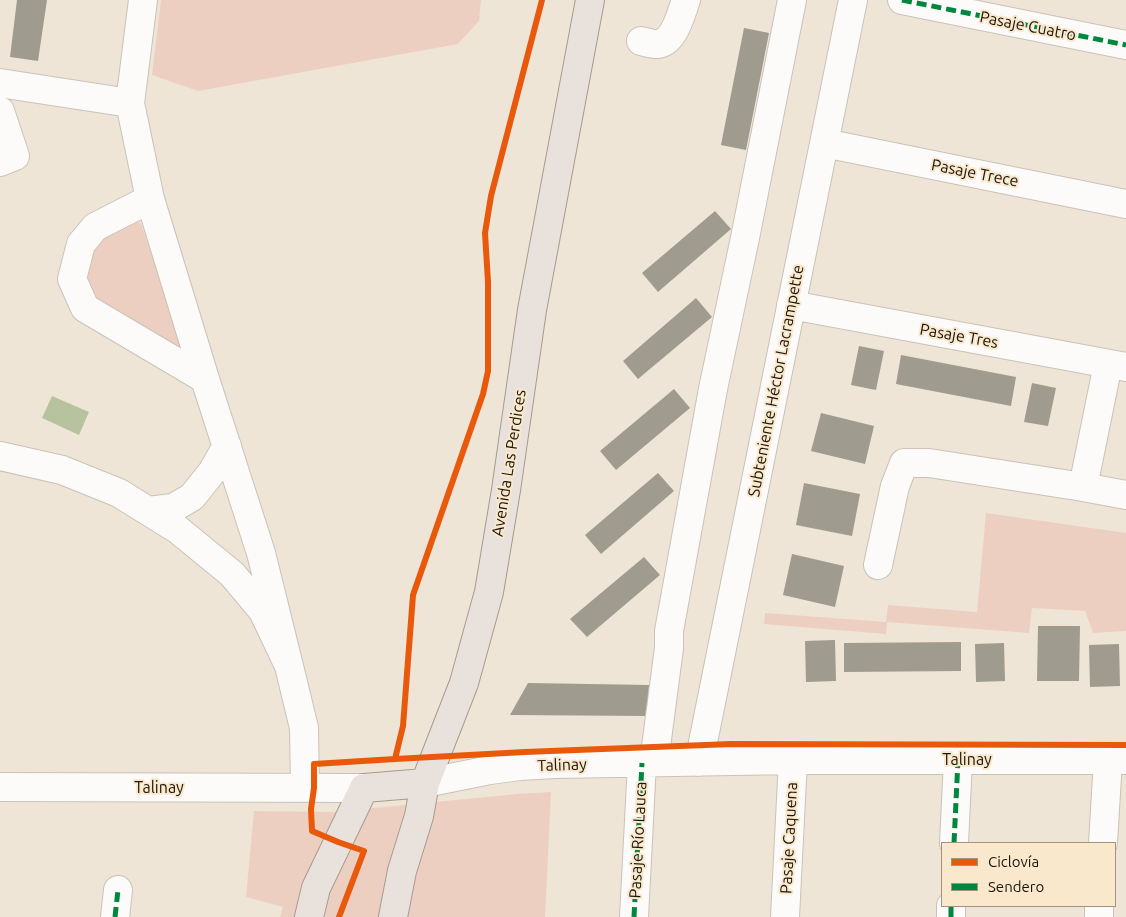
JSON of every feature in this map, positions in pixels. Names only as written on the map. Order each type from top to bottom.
[{"type":"main road","name":"Avenida Las Perdices","points":[[393,917],[402,871],[419,816],[425,783],[464,683],[489,592],[508,480],[532,310],[590,0]]},
{"type":"main road","name":"Talinay","points":[[364,788],[425,783]]},
{"type":"main road","points":[[309,917],[316,888],[364,788]]},
{"type":"street","points":[[143,0],[130,103],[150,199],[261,553],[304,728],[306,788]]},
{"type":"street","points":[[640,41],[657,44],[666,42],[673,33],[686,0]]},
{"type":"street","name":"Pasaje Río Lauca","points":[[634,917],[648,763],[656,748],[669,648],[668,631],[713,389],[792,0]]},
{"type":"street","name":"Subteniente Héctor Lacrampette","points":[[699,762],[853,0]]},
{"type":"street","name":"Pasaje Cuatro","points":[[902,0],[1126,45]]},
{"type":"street","points":[[0,83],[130,103]]},
{"type":"street","points":[[0,111],[15,156],[0,162]]},
{"type":"street","name":"Pasaje Trece","points":[[824,143],[1126,204]]},
{"type":"street","points":[[150,199],[95,227],[81,244],[72,279],[85,308],[205,379]]},
{"type":"street","name":"Pasaje Tres","points":[[791,305],[1117,366]]},
{"type":"street","points":[[1084,487],[1117,366]]},
{"type":"street","points":[[148,511],[173,508],[192,496],[212,472],[227,446]]},
{"type":"street","points":[[0,456],[62,470],[119,493],[177,529],[232,574],[264,611],[289,666]]},
{"type":"street","points":[[878,565],[895,486],[904,463],[929,463],[1126,494]]},
{"type":"street","name":"Talinay","points":[[425,783],[490,770],[555,764],[793,760],[1117,760]]},
{"type":"street","name":"Pasaje Caquena","points":[[785,917],[793,760]]},
{"type":"street","points":[[954,842],[958,760]]},
{"type":"street","points":[[1103,842],[1117,760]]},
{"type":"street","name":"Talinay","points":[[0,787],[364,788]]},
{"type":"street","points":[[115,917],[118,890]]},
{"type":"shaded area","points":[[161,0],[481,0],[479,21],[458,44],[198,91],[152,75]]},
{"type":"shaded area","points":[[133,216],[141,224],[186,353],[96,303],[83,269],[97,240]]},
{"type":"shaded area","points":[[52,396],[89,412],[79,435],[42,418]]},
{"type":"shaded area","points":[[986,513],[1126,533],[1126,631],[1093,633],[1085,611],[1032,608],[1029,633],[887,622],[886,634],[764,624],[765,613],[886,622],[888,605],[977,612]]},
{"type":"shaded area","points":[[551,792],[545,917],[280,917],[283,907],[246,897],[254,811],[333,812]]},
{"type":"building","points":[[17,0],[47,0],[38,61],[10,57]]},
{"type":"building","points":[[744,28],[769,33],[746,150],[721,145]]},
{"type":"building","points":[[715,211],[731,229],[658,292],[642,273]]},
{"type":"building","points":[[696,298],[712,317],[638,379],[623,361]]},
{"type":"building","points":[[859,346],[884,351],[876,390],[851,385]]},
{"type":"building","points":[[901,355],[1016,377],[1011,406],[896,384]]},
{"type":"building","points":[[1032,383],[1056,388],[1048,426],[1024,422]]},
{"type":"building","points":[[674,389],[690,408],[616,470],[600,451]]},
{"type":"building","points":[[821,413],[874,426],[865,464],[811,451]]},
{"type":"building","points":[[658,473],[674,491],[601,554],[585,535]]},
{"type":"building","points":[[804,483],[860,494],[852,536],[796,525]]},
{"type":"building","points":[[792,554],[844,566],[835,607],[783,595]]},
{"type":"building","points":[[644,557],[660,575],[587,637],[570,619]]},
{"type":"building","points":[[1038,626],[1080,626],[1079,681],[1037,681]]},
{"type":"building","points":[[835,640],[836,681],[806,682],[805,641]]},
{"type":"building","points":[[961,642],[961,671],[844,672],[844,643]]},
{"type":"building","points":[[1004,643],[1005,681],[976,682],[975,644]]},
{"type":"building","points":[[1119,644],[1120,686],[1090,687],[1089,645]]},
{"type":"building","points":[[528,683],[649,685],[647,716],[510,715]]},
{"type":"marked path","points":[[902,0],[1126,45]]},
{"type":"marked path","points":[[954,842],[958,760]]},
{"type":"marked path","points":[[634,917],[642,763]]},
{"type":"marked path","points":[[115,917],[118,890]]},
{"type":"marked path","points":[[951,907],[951,917]]},
{"type":"cycle path","points":[[339,917],[364,851],[312,831],[311,809],[314,788],[314,764],[395,759],[403,726],[413,595],[483,394],[488,371],[488,282],[485,233],[491,196],[542,0]]},
{"type":"cycle path","points":[[395,759],[731,744],[1126,745]]}]
